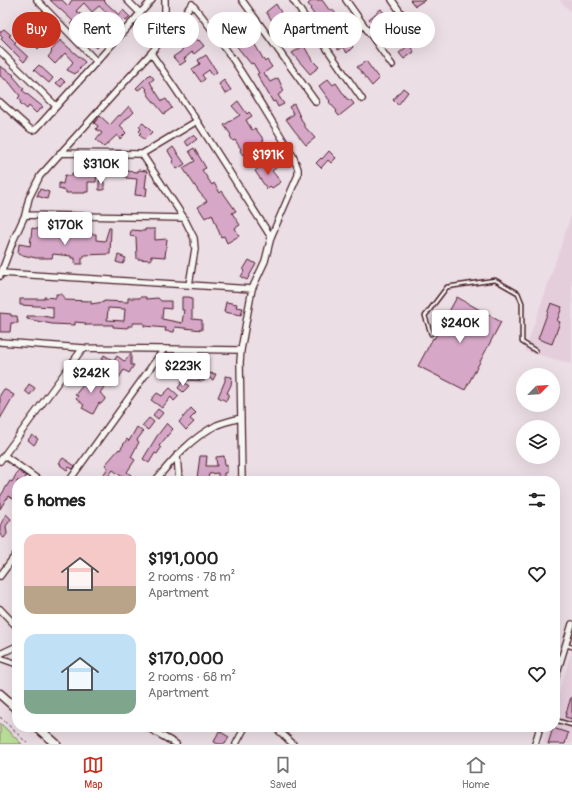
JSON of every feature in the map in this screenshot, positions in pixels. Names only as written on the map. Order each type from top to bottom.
[{"type":"street","points":[[37,0],[96,61]]},
{"type":"street","points":[[126,0],[139,12]]},
{"type":"street","points":[[141,12],[152,0]]},
{"type":"street","points":[[164,12],[165,0]]},
{"type":"street","points":[[242,0],[316,102]]},
{"type":"street","points":[[293,0],[362,99]]},
{"type":"street","points":[[346,0],[392,65]]},
{"type":"street","points":[[392,0],[400,12]]},
{"type":"street","points":[[186,12],[194,2],[233,60],[296,163],[298,169],[296,180],[270,237],[262,266],[252,289],[240,362],[242,476]]},
{"type":"street","points":[[0,102],[32,130],[36,129],[133,21]]},
{"type":"street","points":[[155,48],[40,176],[29,198],[25,214],[1,274],[252,289]]},
{"type":"street","points":[[0,51],[56,106]]},
{"type":"street","points":[[151,53],[197,121],[270,237]]},
{"type":"street","points":[[60,154],[142,154],[197,121]]},
{"type":"street","points":[[142,154],[184,218],[192,233],[195,243],[189,285]]},
{"type":"street","points":[[25,214],[184,218]]},
{"type":"street","points":[[0,342],[83,348],[241,350]]},
{"type":"street","points":[[0,461],[83,348]]},
{"type":"street","points":[[73,476],[164,349]]},
{"type":"street","points":[[159,476],[177,455],[202,434],[218,425],[241,418]]},
{"type":"street","points":[[177,455],[179,476]]},
{"type":"street","points":[[4,456],[33,476]]},
{"type":"street","points":[[0,576],[12,560]]},
{"type":"street","points":[[0,609],[12,621]]},
{"type":"street","points":[[560,664],[572,624]]},
{"type":"street","points":[[0,654],[12,648]]},
{"type":"street","points":[[0,658],[12,662]]},
{"type":"street","points":[[0,694],[12,705]]},
{"type":"street","points":[[43,732],[56,744]]},
{"type":"street","points":[[156,732],[176,744]]},
{"type":"street","points":[[236,744],[242,732]]},
{"type":"street","points":[[280,732],[293,744]]},
{"type":"street","points":[[535,744],[539,732]]},
{"type":"lane","points":[[431,334],[425,316],[447,287],[495,280],[518,293],[522,304],[522,342],[536,351]]},
{"type":"lane","points":[[566,645],[572,647]]},
{"type":"lane","points":[[560,721],[572,725]]},
{"type":"path","points":[[0,718],[12,729]]},
{"type":"path","points":[[15,732],[28,744]]},
{"type":"shaded area","points":[[559,0],[572,0],[572,13]]},
{"type":"shaded area","points":[[572,213],[572,364],[525,351]]},
{"type":"shaded area","points":[[572,651],[572,744],[543,744],[547,732],[560,732],[560,689]]},
{"type":"green space","points":[[0,723],[22,744],[0,744]]},
{"type":"building","points":[[50,0],[62,0],[68,6],[72,0],[105,0],[104,1],[116,12],[106,12],[99,6],[92,12],[84,3],[76,11],[77,12],[69,12],[69,17]]},
{"type":"building","points":[[313,0],[322,0],[330,11],[332,9],[334,12],[312,12],[308,4]]},
{"type":"building","points":[[410,0],[425,0],[415,6]]},
{"type":"building","points":[[276,4],[281,12],[269,12],[269,16],[266,12]]},
{"type":"building","points":[[125,12],[130,17],[126,21],[125,20]]},
{"type":"building","points":[[4,29],[11,35],[9,36],[12,39],[12,48],[18,48],[28,57],[24,62],[1,39],[3,37],[0,32]]},
{"type":"building","points":[[199,40],[204,46],[194,54],[192,52],[184,59],[186,61],[180,65],[173,57],[183,50],[181,48],[199,48]]},
{"type":"building","points":[[61,41],[85,62],[75,74],[67,70],[73,62],[65,53],[55,64],[48,57],[52,52],[51,51],[53,48],[61,48]]},
{"type":"building","points":[[238,48],[257,48],[265,62],[267,60],[272,67],[264,73],[270,82],[278,78],[284,91],[278,95],[284,104],[278,107],[275,101],[273,102],[257,74],[259,73],[253,63],[251,64]]},
{"type":"building","points":[[301,48],[305,48],[312,60],[319,67],[310,74],[292,53]]},
{"type":"building","points":[[343,48],[352,48],[347,53]]},
{"type":"building","points":[[405,48],[411,48],[414,52],[404,59],[399,53]]},
{"type":"building","points":[[206,55],[217,72],[212,75],[209,70],[202,75],[205,79],[201,82],[192,69],[200,64],[198,60]]},
{"type":"building","points":[[366,61],[379,79],[372,86],[357,67]]},
{"type":"building","points":[[39,65],[53,78],[49,83],[34,70]]},
{"type":"building","points":[[0,66],[14,75],[13,76],[24,89],[22,90],[43,107],[36,113],[29,106],[27,109],[20,103],[21,101],[18,98],[20,96],[9,82],[0,76]]},
{"type":"building","points":[[150,74],[154,79],[150,82],[156,92],[162,101],[166,99],[172,108],[164,114],[149,96],[146,90],[147,89],[144,86],[138,90],[136,88]]},
{"type":"building","points":[[61,78],[65,82],[61,87],[56,83]]},
{"type":"building","points":[[328,79],[333,85],[336,83],[347,99],[351,100],[354,104],[339,116],[319,86]]},
{"type":"building","points":[[224,80],[231,90],[225,94],[219,84]]},
{"type":"building","points":[[403,88],[408,92],[398,105],[393,100]]},
{"type":"building","points":[[238,101],[247,114],[249,112],[252,116],[246,120],[252,130],[255,128],[264,140],[243,155],[240,151],[241,149],[235,140],[233,141],[224,125],[240,115],[232,106]]},
{"type":"building","points":[[294,104],[305,127],[315,138],[306,145],[286,119],[294,114],[289,107]]},
{"type":"building","points":[[129,106],[134,112],[120,126],[126,133],[120,139],[117,135],[104,147],[96,140],[102,133],[96,129],[98,126],[94,123],[100,116],[110,125]]},
{"type":"building","points":[[143,123],[152,132],[144,140],[139,134],[141,133],[139,131],[141,129],[139,126]]},
{"type":"building","points":[[193,135],[197,139],[188,146],[185,141]]},
{"type":"building","points":[[173,147],[185,164],[177,169],[172,162],[174,161],[168,151]]},
{"type":"building","points":[[194,148],[206,168],[202,170],[212,185],[214,183],[220,193],[222,191],[236,211],[232,213],[240,225],[235,228],[239,236],[227,243],[224,236],[221,237],[212,214],[205,218],[198,207],[207,201],[183,168],[195,161],[189,151]]},
{"type":"building","points":[[329,151],[336,158],[331,163],[328,160],[321,168],[316,163]]},
{"type":"building","points":[[272,163],[277,167],[272,171],[281,182],[272,188],[270,186],[267,189],[255,171],[262,165],[265,170]]},
{"type":"building","points":[[113,165],[120,166],[120,173],[112,173]]},
{"type":"building","points":[[138,170],[147,171],[145,188],[147,188],[146,196],[135,195],[137,179],[126,178],[126,171],[138,172]]},
{"type":"building","points":[[84,172],[97,173],[96,182],[88,182],[88,192],[66,193],[66,191],[59,189],[59,183],[63,184],[65,175],[72,176],[72,173],[84,176]]},
{"type":"building","points":[[99,180],[104,182],[104,190],[99,190]]},
{"type":"building","points":[[40,189],[49,192],[47,199],[37,196]]},
{"type":"building","points":[[32,228],[43,230],[42,234],[60,236],[60,234],[96,234],[96,240],[105,241],[109,228],[111,228],[110,254],[84,255],[84,258],[82,258],[82,264],[75,264],[75,258],[71,258],[71,256],[53,254],[52,258],[36,258],[18,254],[19,244],[30,246]]},
{"type":"building","points":[[145,229],[155,229],[155,240],[167,239],[165,257],[151,256],[151,260],[137,259],[136,237],[130,236],[131,230],[145,231]]},
{"type":"building","points":[[118,255],[126,258],[123,264],[116,262]]},
{"type":"building","points":[[249,260],[256,264],[247,280],[241,277]]},
{"type":"building","points":[[56,294],[62,294],[62,296],[64,296],[64,300],[91,301],[91,304],[104,301],[128,302],[128,298],[158,298],[161,301],[171,301],[171,309],[163,308],[162,319],[182,323],[184,310],[182,310],[182,297],[189,297],[192,298],[192,319],[202,320],[202,330],[175,327],[174,332],[165,331],[166,328],[144,326],[144,323],[133,323],[133,326],[128,326],[128,328],[113,327],[113,325],[85,325],[86,323],[75,322],[75,325],[52,324],[27,319],[27,316],[43,316],[53,318],[53,307],[20,305],[20,299],[44,299],[44,297],[56,298]],"holes":[[[108,308],[125,309],[124,321],[107,320]]]},
{"type":"building","points":[[457,297],[501,322],[465,390],[418,366]]},
{"type":"building","points":[[226,302],[237,304],[236,307],[243,308],[241,315],[224,312]]},
{"type":"building","points":[[551,303],[562,307],[557,321],[560,322],[552,344],[538,339]]},
{"type":"building","points":[[0,313],[17,316],[18,323],[11,323],[10,332],[0,332]]},
{"type":"building","points":[[131,353],[131,365],[134,365],[129,373],[124,370],[118,379],[116,377],[114,380],[107,375],[111,367],[101,361],[104,355],[114,361],[117,356],[124,361]]},
{"type":"building","points":[[184,367],[192,375],[192,373],[202,374],[200,372],[216,374],[213,380],[204,375],[204,381],[184,380],[186,378],[179,372]]},
{"type":"building","points":[[92,374],[106,384],[100,393],[106,398],[101,404],[99,403],[93,414],[82,408],[84,405],[76,399],[78,396],[75,395]]},
{"type":"building","points":[[225,376],[232,377],[231,385],[227,393],[229,394],[226,401],[218,397],[225,381]]},
{"type":"building","points":[[183,381],[189,386],[183,392],[178,388]]},
{"type":"building","points":[[29,384],[35,388],[30,395],[25,391]]},
{"type":"building","points":[[170,388],[179,396],[174,401],[171,397],[162,408],[151,400],[157,393],[162,396]]},
{"type":"building","points":[[4,389],[14,395],[0,419],[0,395]]},
{"type":"building","points":[[191,408],[196,413],[190,419],[194,422],[186,430],[179,422]]},
{"type":"building","points":[[158,409],[163,413],[158,419],[153,415]]},
{"type":"building","points":[[149,418],[154,422],[148,430],[142,426]]},
{"type":"building","points":[[167,423],[173,429],[159,446],[161,448],[157,454],[155,453],[149,463],[143,459]]},
{"type":"building","points":[[137,427],[143,432],[137,440],[139,442],[131,457],[135,460],[127,472],[130,476],[121,476],[113,470],[109,476],[102,476],[108,468],[105,465],[119,449],[120,450],[127,439],[129,441]]},
{"type":"building","points":[[32,435],[38,439],[34,445],[28,440]]},
{"type":"building","points":[[200,456],[207,456],[206,466],[217,466],[216,457],[224,456],[225,466],[227,465],[227,473],[224,473],[224,476],[218,476],[218,473],[209,474],[209,476],[197,476]]},
{"type":"building","points":[[63,458],[75,466],[73,469],[69,467],[67,470],[60,465],[61,464],[59,463]]},
{"type":"building","points":[[18,471],[26,476],[15,476]]},
{"type":"building","points":[[10,481],[12,482],[12,498],[8,496],[0,509],[0,497]]},
{"type":"building","points":[[6,514],[11,519],[6,526],[7,534],[4,538],[0,535],[0,526]]},
{"type":"building","points":[[571,697],[572,698],[572,719],[565,717]]},
{"type":"building","points":[[560,730],[568,733],[565,744],[548,744],[552,732],[560,732]]},
{"type":"building","points":[[219,732],[229,737],[225,744],[218,744],[214,742]]}]
